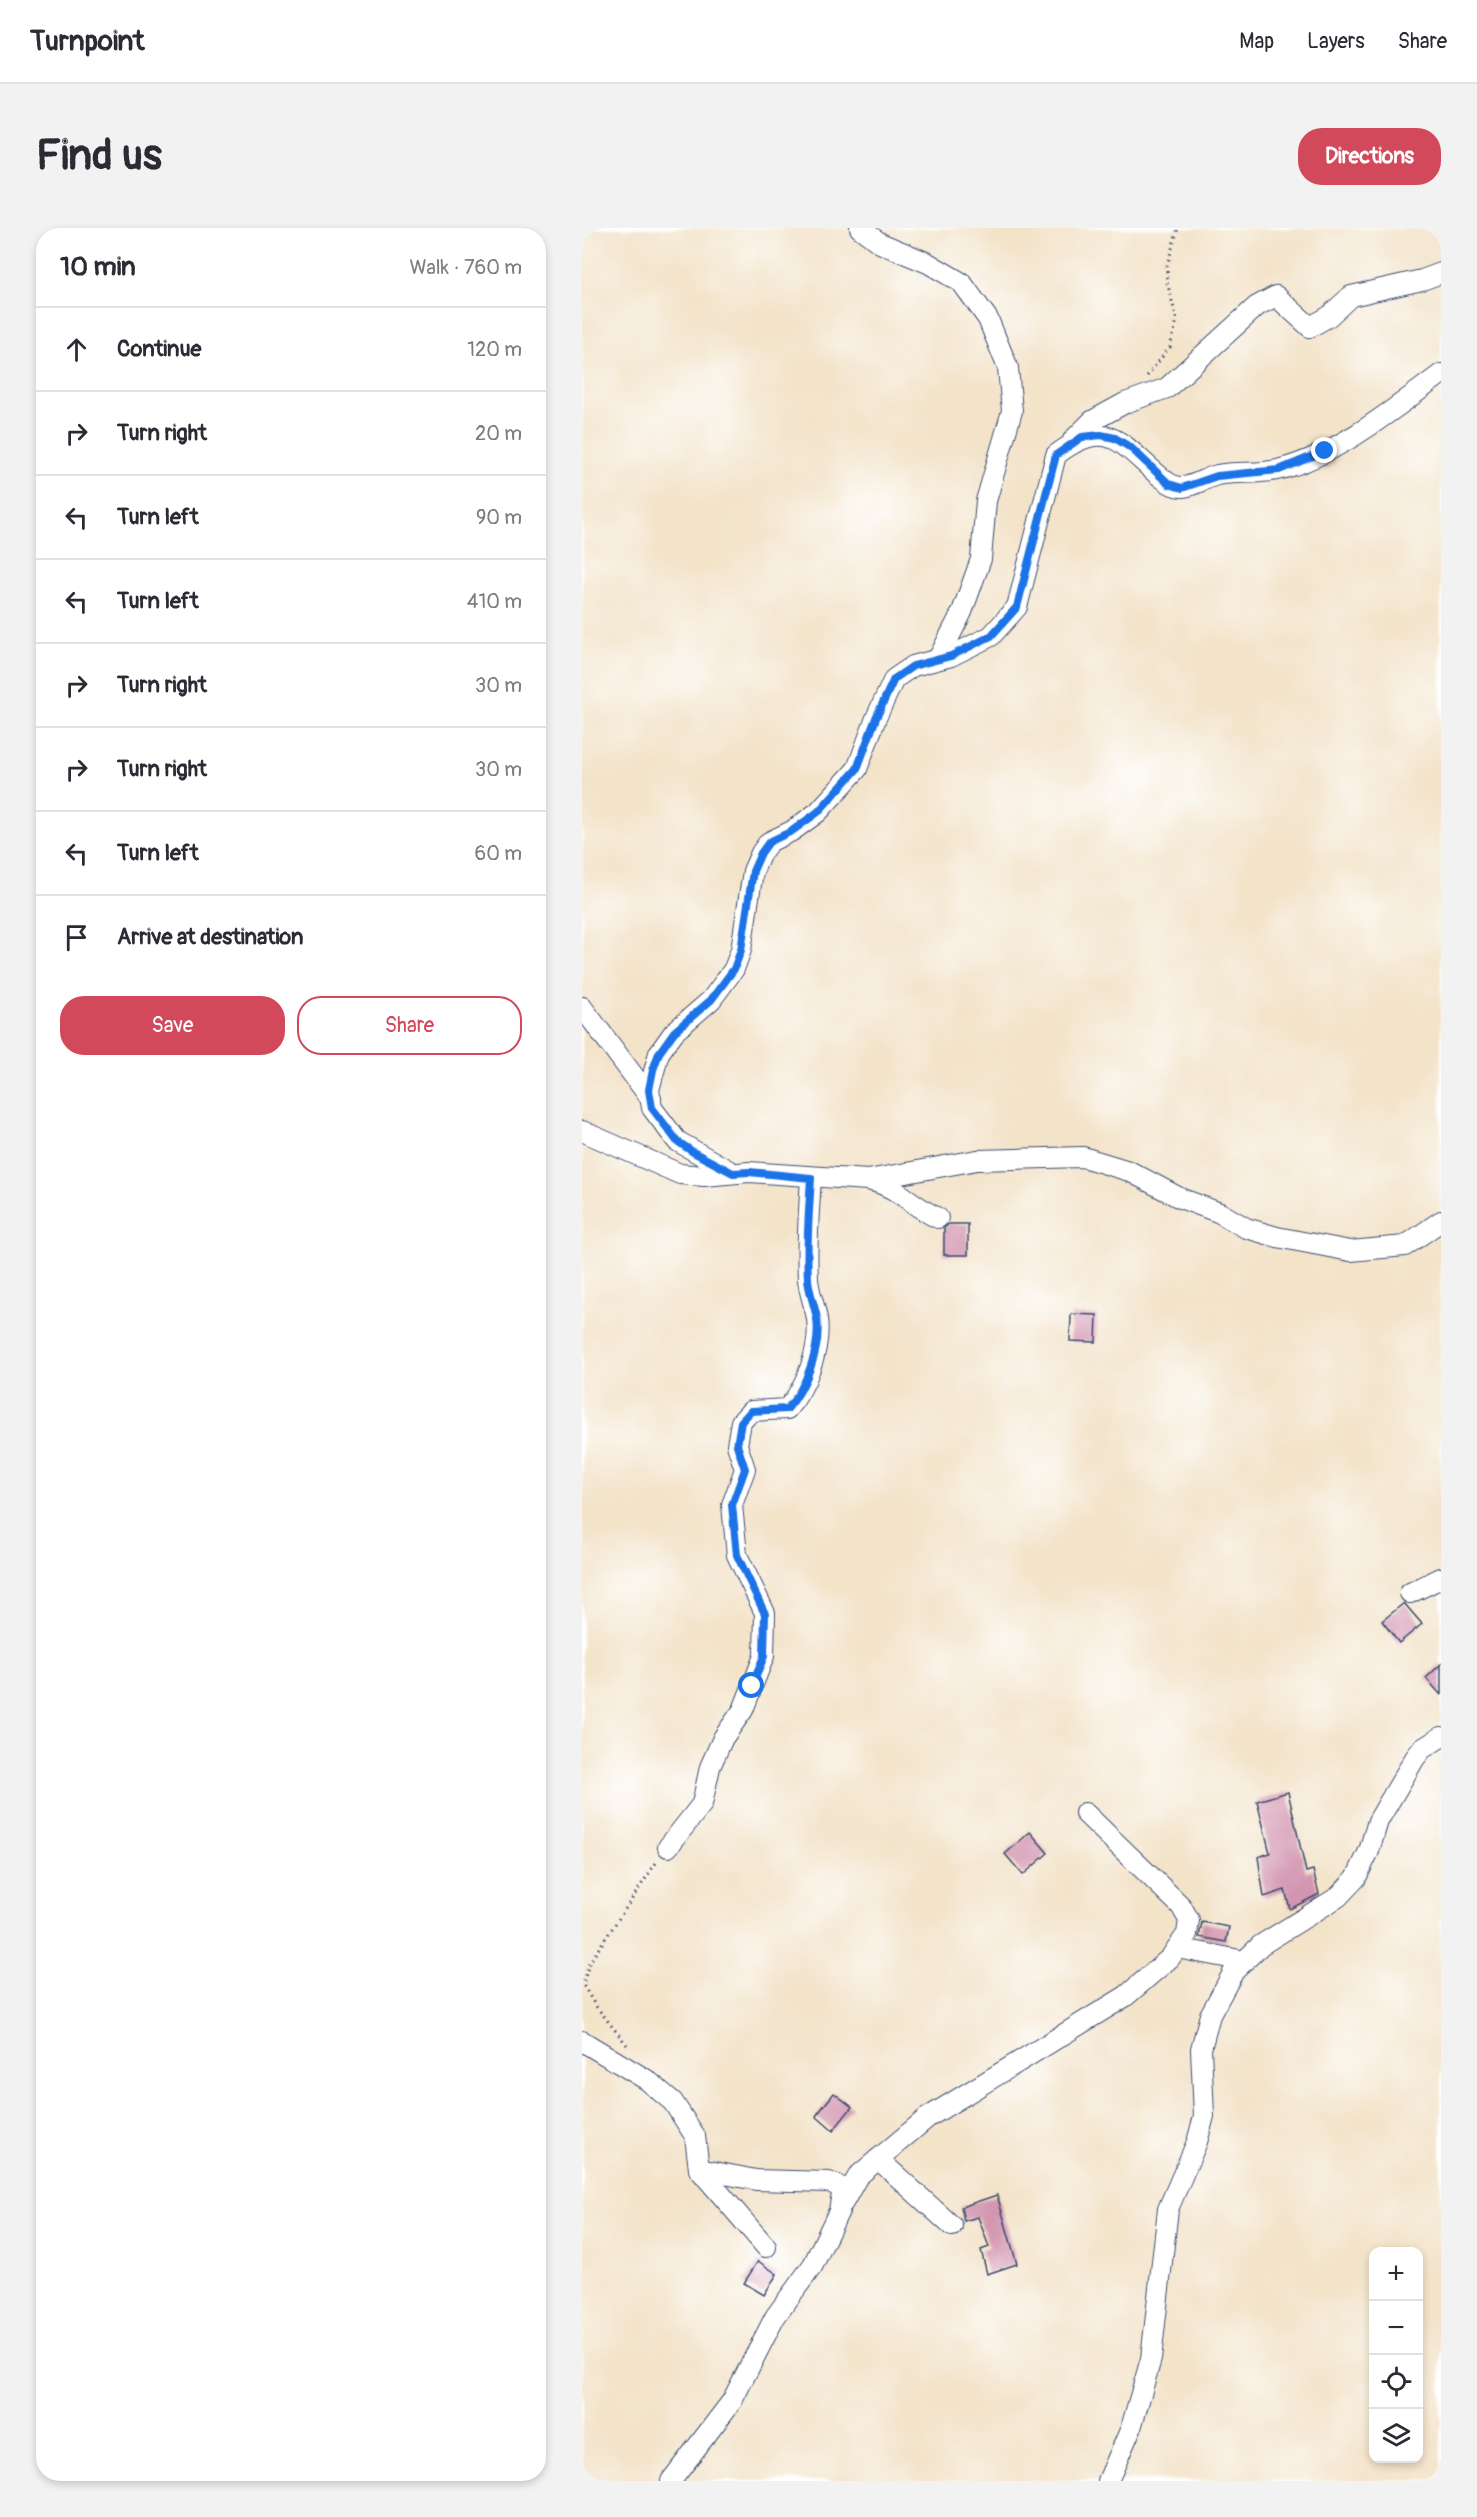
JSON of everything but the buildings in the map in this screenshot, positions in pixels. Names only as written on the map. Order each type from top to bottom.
[{"type":"street","points":[[860,228],[880,243],[928,263],[962,283],[988,319],[1008,368],[1012,411],[986,501],[981,559],[962,612],[938,659]]},
{"type":"street","points":[[651,1099],[651,1080],[659,1053],[674,1032],[711,1000],[734,969],[741,950],[753,871],[769,842],[792,831],[818,812],[857,769],[876,718],[894,679],[913,666],[971,648],[991,636],[1017,607],[1048,476],[1056,455],[1092,421],[1125,403],[1167,388],[1257,306],[1275,296],[1310,327],[1328,316],[1351,296],[1422,280],[1441,273]]},
{"type":"street","points":[[1066,447],[1082,437],[1101,435],[1115,438],[1131,448],[1169,484],[1182,488],[1217,476],[1279,470],[1315,457],[1405,401],[1441,374]]},
{"type":"street","points":[[582,1007],[651,1099],[657,1117],[677,1141],[733,1173]]},
{"type":"street","points":[[582,1131],[680,1174],[749,1172],[811,1178],[868,1180],[888,1185],[916,1207],[938,1218]]},
{"type":"street","points":[[868,1180],[977,1160],[1083,1157],[1130,1172],[1180,1198],[1220,1213],[1246,1228],[1277,1237],[1350,1251],[1405,1246],[1441,1221]]},
{"type":"street","points":[[669,1847],[702,1804],[710,1767],[723,1738],[743,1710],[764,1656],[765,1614],[737,1555],[734,1532],[732,1505],[745,1469],[737,1445],[741,1422],[751,1411],[787,1409],[805,1383],[812,1363],[818,1321],[808,1281],[811,1178]]},
{"type":"street","points":[[1410,1593],[1441,1578]]},
{"type":"street","points":[[1108,2481],[1131,2428],[1151,2359],[1168,2209],[1197,2142],[1204,2116],[1201,2049],[1210,2015],[1234,1971],[1245,1960],[1261,1945],[1338,1897],[1356,1878],[1369,1851],[1377,1821],[1415,1758],[1422,1749],[1441,1737]]},
{"type":"street","points":[[671,2481],[732,2401],[775,2317],[813,2265],[858,2176],[927,2118],[1126,1996],[1170,1958],[1187,1934],[1188,1920],[1182,1906],[1085,1813]]},
{"type":"street","points":[[1177,1948],[1245,1960]]},
{"type":"street","points":[[582,2041],[647,2080],[673,2102],[695,2136],[699,2169],[766,2247]]},
{"type":"street","points":[[878,2159],[952,2226]]},
{"type":"street","points":[[699,2169],[756,2180],[829,2182],[843,2188],[839,2211]]},
{"type":"path","points":[[1125,403],[1170,347],[1178,320],[1167,282],[1167,266],[1178,228]]},
{"type":"path","points":[[628,2047],[595,2005],[583,1985],[589,1963],[669,1847]]},
{"type":"route","points":[[752,1686],[764,1656],[765,1614],[737,1555],[732,1505],[745,1469],[737,1445],[741,1422],[751,1411],[770,1412],[787,1409],[805,1383],[812,1363],[818,1321],[808,1281],[811,1178],[749,1172],[733,1173],[677,1141],[662,1125],[652,1108],[649,1090],[659,1053],[674,1032],[711,1000],[734,969],[741,950],[753,871],[761,853],[769,842],[792,831],[818,812],[857,769],[876,718],[894,679],[913,666],[971,648],[991,636],[1017,607],[1026,578],[1031,546],[1048,476],[1056,455],[1082,437],[1101,435],[1115,438],[1131,448],[1148,467],[1169,484],[1182,488],[1217,476],[1279,470],[1325,451]]}]
